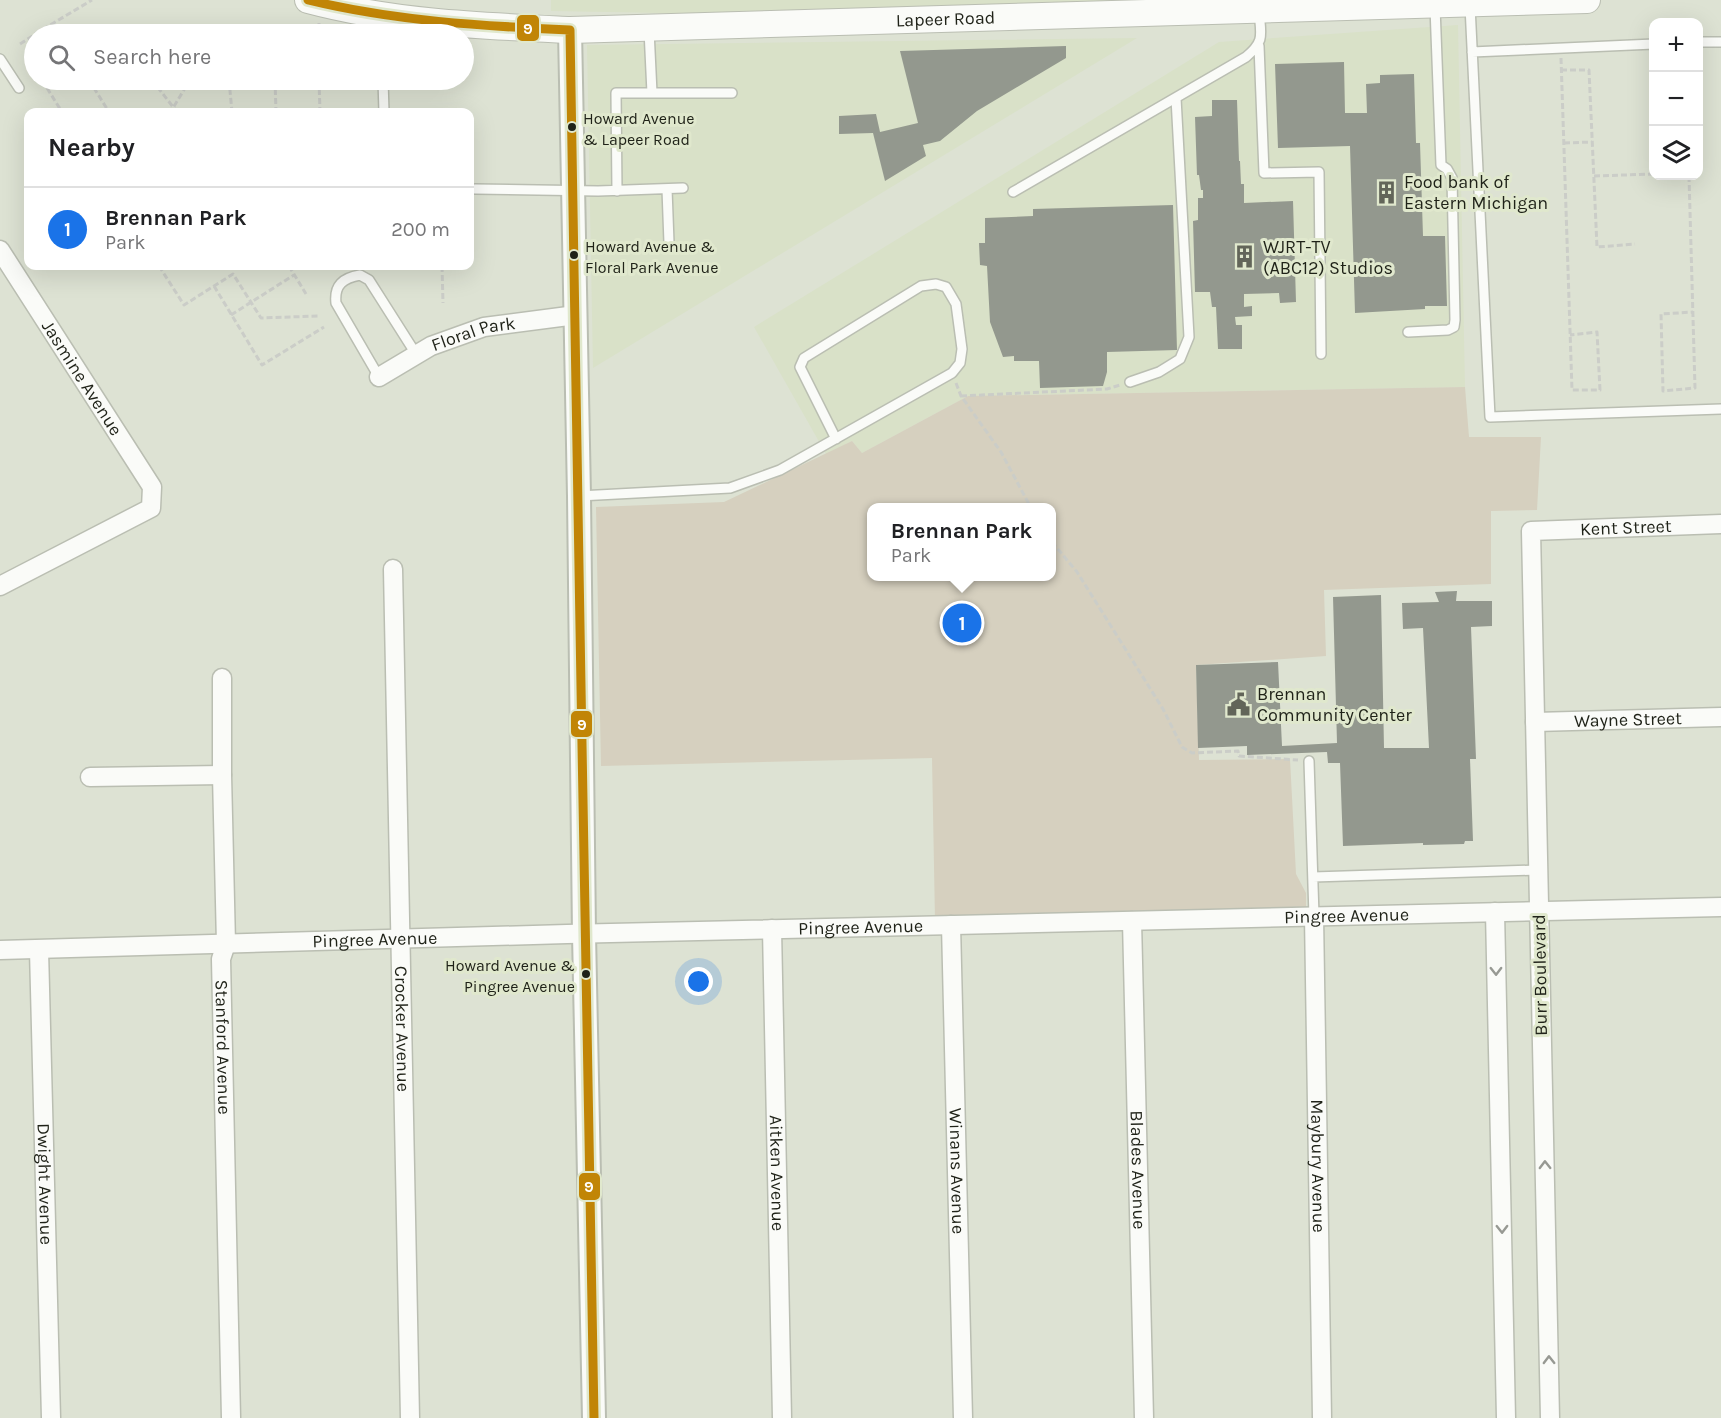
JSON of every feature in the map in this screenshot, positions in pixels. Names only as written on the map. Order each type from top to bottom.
[{"type":"main road","name":"Lapeer Road","points":[[474,26],[570,30],[1055,12],[1259,10],[1587,0]]},
{"type":"main road","name":"Lapeer Road","points":[[316,6],[377,24]]},
{"type":"street","points":[[570,30],[594,1418]]},
{"type":"street","name":"Jasmine Avenue","points":[[0,250],[152,488],[151,508],[0,586]]},
{"type":"street","name":"Floral Park","points":[[379,377],[431,346],[484,327],[576,315]]},
{"type":"street","name":"Kent Street","points":[[1532,531],[1721,524]]},
{"type":"street","name":"Burr Boulevard","points":[[1532,531],[1537,870],[1550,1418]]},
{"type":"street","name":"Crocker Avenue","points":[[393,569],[410,1418]]},
{"type":"street","name":"Stanford Avenue","points":[[222,678],[226,944],[220,959],[231,1418]]},
{"type":"street","name":"Wayne Street","points":[[1535,722],[1721,717]]},
{"type":"street","points":[[90,777],[222,775]]},
{"type":"street","name":"Pingree Avenue","points":[[0,950],[1721,907]]},
{"type":"street","points":[[1495,912],[1506,1418]]},
{"type":"street","name":"Maybury Avenue","points":[[1314,916],[1322,1418]]},
{"type":"street","name":"Blades Avenue","points":[[1132,921],[1144,1418]]},
{"type":"street","name":"Winans Avenue","points":[[951,925],[963,1418]]},
{"type":"street","name":"Aitken Avenue","points":[[772,929],[782,1418]]},
{"type":"street","name":"Dwight Avenue","points":[[39,950],[51,1418]]},
{"type":"lane","points":[[1470,3],[1490,417],[1721,409]]},
{"type":"lane","points":[[1408,332],[1448,330],[1454,327],[1455,320],[1452,178],[1447,169],[1441,165],[1435,5]]},
{"type":"lane","points":[[1259,10],[1264,173],[1319,172],[1321,354]]},
{"type":"lane","points":[[649,27],[651,93]]},
{"type":"lane","points":[[1703,42],[1721,42]]},
{"type":"lane","points":[[1472,52],[1649,44]]},
{"type":"lane","points":[[1012,192],[1246,57],[1259,46]]},
{"type":"lane","points":[[0,59],[18,88]]},
{"type":"lane","points":[[383,90],[384,108]]},
{"type":"lane","points":[[617,191],[616,93],[732,93]]},
{"type":"lane","points":[[1130,382],[1160,372],[1180,359],[1189,337],[1176,98]]},
{"type":"lane","points":[[475,189],[617,191],[683,188]]},
{"type":"lane","points":[[668,189],[669,243]]},
{"type":"lane","points":[[379,377],[336,303],[335,293],[339,283],[351,276],[360,275],[369,280],[416,354]]},
{"type":"lane","points":[[579,496],[730,488],[780,470],[836,439],[952,373],[960,363],[962,349],[956,304],[946,287],[936,284],[921,286],[804,358],[800,367],[836,439]]},
{"type":"lane","points":[[1309,761],[1314,916]]},
{"type":"lane","points":[[1312,877],[1537,870]]},
{"type":"path","points":[[53,24],[92,0]]},
{"type":"path","points":[[316,6],[318,24]]},
{"type":"path","points":[[20,44],[24,42]]},
{"type":"path","points":[[1560,48],[1563,143],[1572,390],[1600,390],[1597,332],[1570,335]]},
{"type":"path","points":[[1561,70],[1589,70],[1597,247],[1635,244]]},
{"type":"path","points":[[48,90],[60,108]]},
{"type":"path","points":[[95,90],[106,108]]},
{"type":"path","points":[[160,90],[173,108],[184,90]]},
{"type":"path","points":[[230,90],[232,108]]},
{"type":"path","points":[[275,90],[276,108]]},
{"type":"path","points":[[319,90],[320,108]]},
{"type":"path","points":[[1563,143],[1592,142]]},
{"type":"path","points":[[1594,176],[1649,174]]},
{"type":"path","points":[[1689,180],[1693,312],[1695,388],[1663,391],[1661,314],[1693,312]]},
{"type":"path","points":[[162,270],[184,305],[233,274],[261,318],[318,316]]},
{"type":"path","points":[[291,270],[306,294]]},
{"type":"path","points":[[442,270],[443,303]]},
{"type":"path","points":[[231,315],[294,275]]},
{"type":"path","points":[[214,286],[262,365],[324,327]]},
{"type":"path","points":[[952,373],[961,396],[1001,452],[1029,503]]},
{"type":"path","points":[[961,396],[1107,389],[1130,382]]},
{"type":"path","points":[[1056,547],[1077,572],[1163,709],[1182,747],[1192,753],[1238,751],[1239,756],[1309,761]]},
{"type":"shaded area","points":[[551,0],[1148,0],[1141,4],[780,15],[551,11]]},
{"type":"shaded area","points":[[1458,25],[1465,387],[968,396],[862,453],[852,441],[826,454],[754,327],[1219,42]]},
{"type":"shaded area","points":[[1137,38],[593,368],[587,45]]},
{"type":"shaded area","points":[[1465,387],[1469,437],[1541,437],[1537,510],[1491,511],[1491,584],[1324,590],[1326,656],[1196,665],[1199,760],[1290,759],[1296,874],[1306,893],[1306,910],[935,920],[932,758],[601,766],[596,507],[724,502],[852,441],[862,453],[968,396]]},
{"type":"building","points":[[1066,46],[1066,58],[977,111],[940,141],[923,145],[926,156],[885,181],[873,133],[839,134],[839,116],[876,114],[880,132],[918,123],[900,51]]},
{"type":"building","name":"Food bank of Eastern Michigan","points":[[1344,62],[1345,113],[1367,113],[1366,84],[1380,83],[1380,75],[1414,74],[1416,143],[1420,143],[1423,236],[1445,236],[1447,306],[1355,313],[1350,146],[1278,148],[1275,64]]},
{"type":"building","name":"WJRT-TV (ABC12) Studios","points":[[1212,100],[1237,100],[1239,161],[1241,184],[1244,184],[1244,203],[1293,201],[1296,302],[1280,303],[1279,293],[1244,294],[1244,307],[1252,306],[1252,316],[1235,317],[1236,325],[1242,325],[1242,349],[1218,349],[1216,307],[1212,307],[1210,292],[1195,292],[1193,221],[1198,220],[1198,198],[1203,198],[1203,190],[1201,190],[1199,175],[1197,175],[1195,117],[1212,116]]},
{"type":"building","points":[[1173,205],[1177,350],[1107,352],[1107,372],[1103,386],[1040,388],[1039,361],[1014,361],[1014,356],[1003,357],[990,322],[987,266],[980,265],[979,243],[985,243],[985,218],[1033,216],[1033,209]]},
{"type":"building","name":"Brennan Community Center","points":[[1457,591],[1456,601],[1492,601],[1492,626],[1471,627],[1476,759],[1470,759],[1473,841],[1465,841],[1464,844],[1343,846],[1340,763],[1328,763],[1327,752],[1247,755],[1247,746],[1198,748],[1196,665],[1278,662],[1282,746],[1337,743],[1333,597],[1381,595],[1384,748],[1429,748],[1423,628],[1403,629],[1402,603],[1439,602],[1435,592]]},
{"type":"transit line","name":"9","points":[[308,0],[405,18],[471,24]]},
{"type":"transit line","name":"9","points":[[474,24],[570,30]]},
{"type":"transit line","name":"9","points":[[570,30],[594,1418]]},
{"type":"place","name":"Howard Avenue & Lapeer Road","points":[[572,127]]},
{"type":"place","name":"Food bank of Eastern Michigan","points":[[1386,192]]},
{"type":"place","name":"Howard Avenue & Floral Park Avenue","points":[[574,255]]},
{"type":"place","name":"WJRT-TV (ABC12) Studios","points":[[1245,257]]},
{"type":"place","name":"Brennan Park","points":[[962,623]]},
{"type":"place","name":"Brennan Community Center","points":[[1239,704]]},
{"type":"place","name":"Howard Avenue & Pingree Avenue","points":[[586,974]]}]
